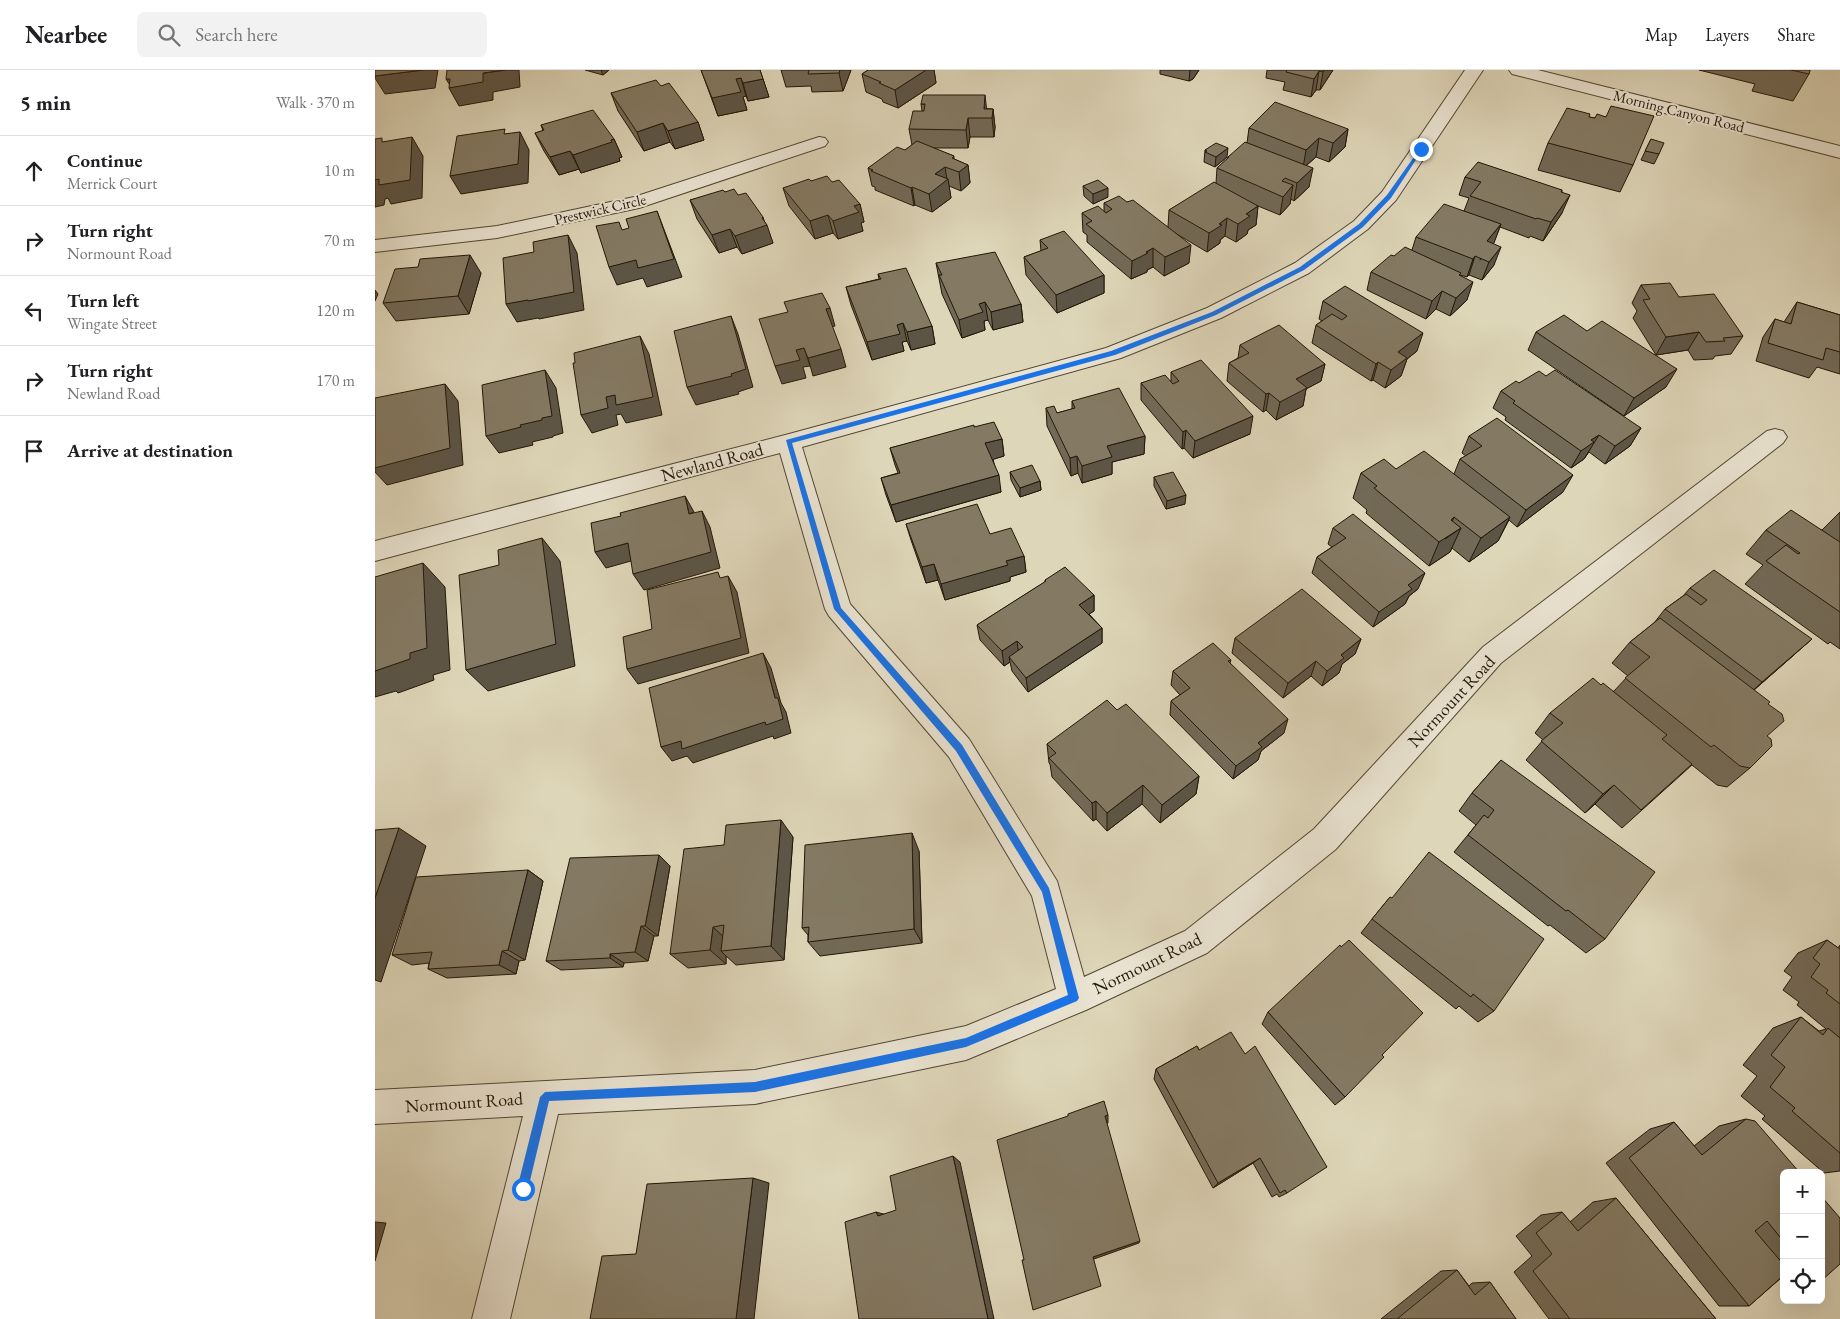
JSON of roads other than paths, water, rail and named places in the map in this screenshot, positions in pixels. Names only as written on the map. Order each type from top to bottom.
[{"type":"street","name":"Newland Road","points":[[375,551],[789,442],[1113,353],[1214,313],[1302,268],[1361,225],[1389,196],[1474,70]]},
{"type":"street","name":"Morning Canyon Road","points":[[1518,70],[1840,152]]},
{"type":"street","name":"Prestwick Circle","points":[[375,246],[497,232],[639,202],[819,142]]},
{"type":"street","name":"Normount Road","points":[[375,1107],[755,1087],[966,1042],[1074,998],[1196,942],[1325,839],[1492,655],[1775,437]]},
{"type":"street","points":[[789,442],[838,609],[959,748],[975,773],[1046,891],[1074,998]]},
{"type":"street","points":[[491,1319],[545,1097]]}]
